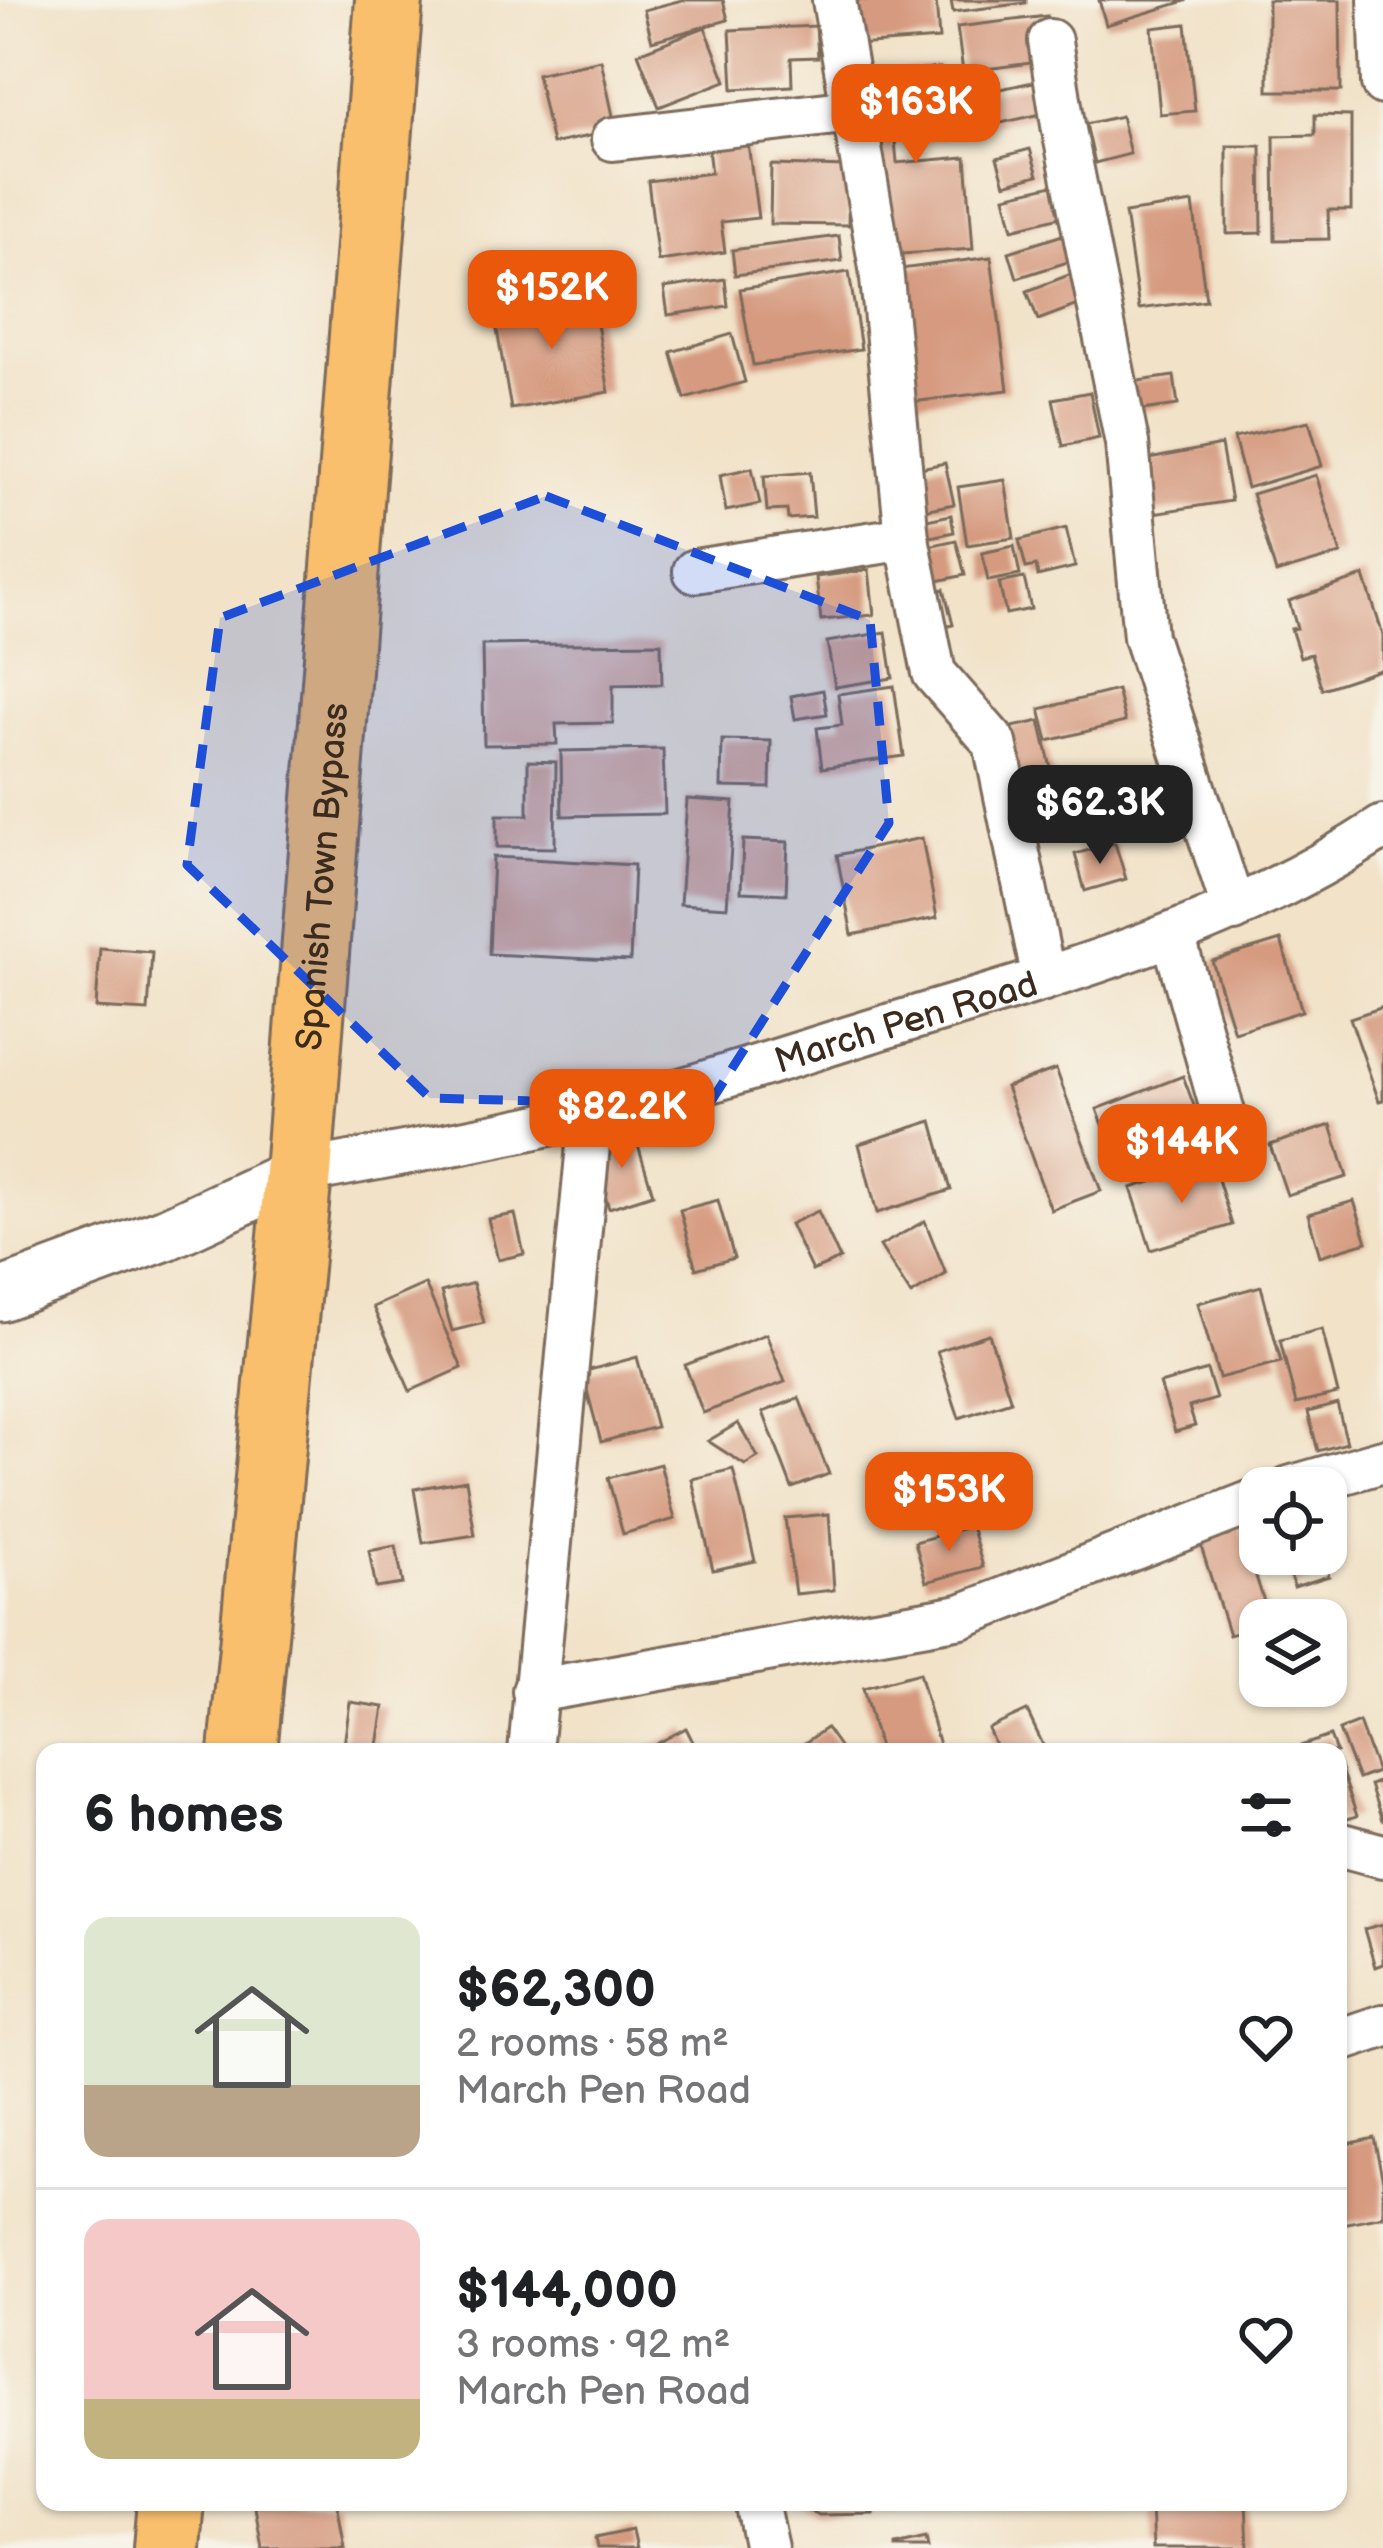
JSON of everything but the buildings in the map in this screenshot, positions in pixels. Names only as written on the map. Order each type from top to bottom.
[{"type":"main road","name":"Spanish Town Bypass","points":[[244,1743],[298,1173],[389,0]]},
{"type":"main road","points":[[167,2548],[170,2511]]},
{"type":"street","points":[[834,0],[880,268],[907,538],[934,673],[995,743],[1044,980]]},
{"type":"street","points":[[1380,0],[1383,83]]},
{"type":"street","points":[[1050,41],[1127,443],[1145,637],[1234,910]]},
{"type":"street","points":[[614,139],[854,111]]},
{"type":"street","points":[[695,571],[907,538]]},
{"type":"street","name":"March Pen Road","points":[[0,1295],[166,1234],[298,1173],[592,1114],[1044,980],[1234,910],[1342,854],[1383,827]]},
{"type":"street","points":[[1174,935],[1235,1155]]},
{"type":"street","points":[[531,1743],[592,1114]]},
{"type":"street","points":[[1347,1471],[1383,1461]]},
{"type":"street","points":[[534,1691],[961,1616],[1239,1507]]},
{"type":"street","points":[[1347,1846],[1383,1856]]},
{"type":"street","points":[[1347,2039],[1383,2026]]},
{"type":"street","points":[[758,2511],[766,2548]]},
{"type":"highlighted area","points":[[546,496],[870,620],[889,823],[708,1106],[430,1098],[187,865],[220,618]]}]
